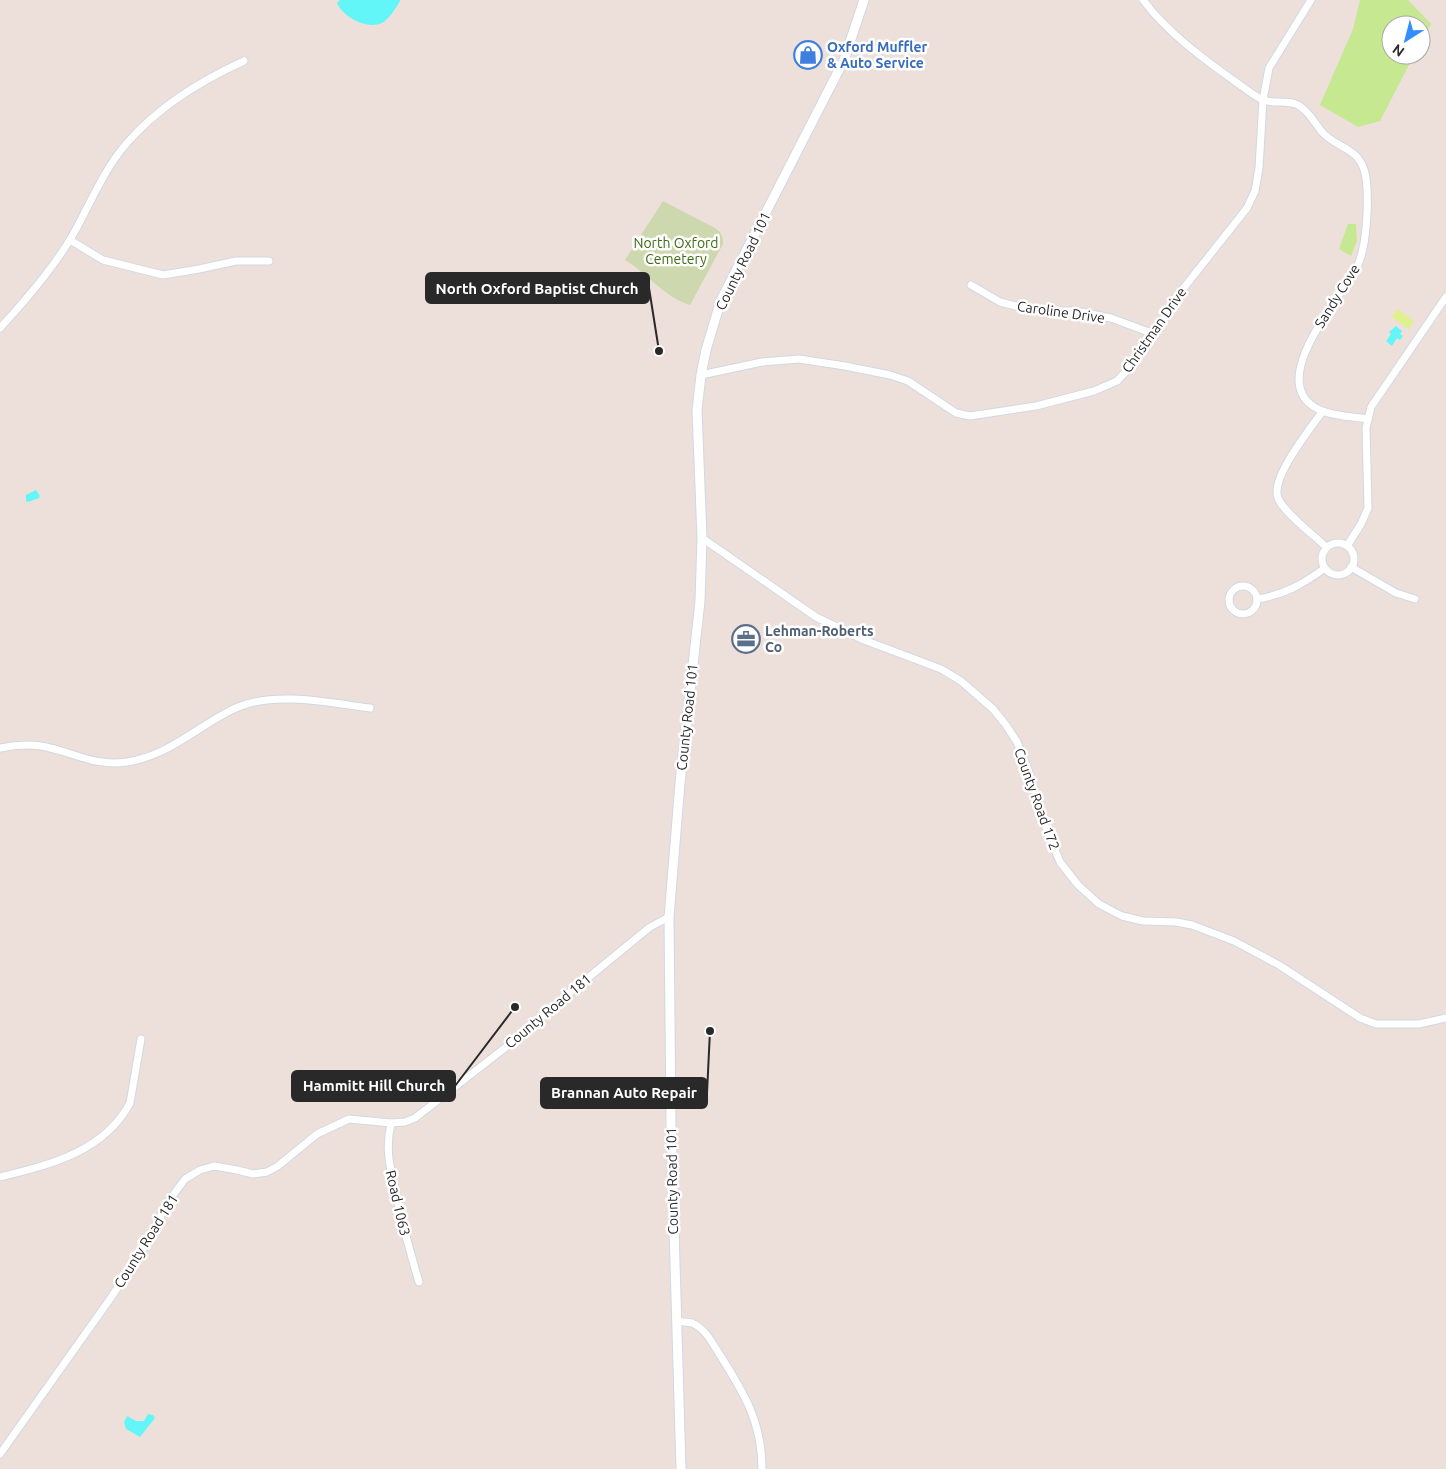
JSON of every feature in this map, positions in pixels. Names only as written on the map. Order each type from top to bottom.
[{"type":"street","name":"County Road 101","points":[[681,1469],[671,1132],[669,917],[680,783],[700,601],[702,538],[697,420],[701,375],[706,350],[721,300],[840,68],[858,22],[864,0]]},
{"type":"street","name":"Sandy Cove","points":[[1143,0],[1153,13],[1198,55],[1263,100],[1298,105],[1308,112],[1324,134],[1356,156],[1362,163],[1366,179],[1366,234],[1362,252],[1357,268],[1310,341],[1300,374],[1301,390],[1308,403],[1322,412]]},
{"type":"street","name":"Christman Drive","points":[[701,375],[762,362],[799,360],[845,366],[890,374],[908,382],[956,413],[970,416],[1046,404],[1094,391],[1117,381],[1132,365],[1154,334],[1175,299],[1247,208],[1255,191],[1259,168],[1263,100],[1269,68],[1311,0]]},
{"type":"street","points":[[0,328],[28,298],[70,240],[112,164],[125,145],[144,124],[193,86],[244,61]]},
{"type":"street","points":[[70,240],[103,260],[163,275],[236,261],[270,261]]},
{"type":"street","name":"Caroline Drive","points":[[971,285],[1000,302],[1035,311],[1076,311],[1102,317],[1154,334]]},
{"type":"street","points":[[1347,546],[1362,524],[1368,508],[1366,428],[1371,407],[1446,297]]},
{"type":"street","points":[[1326,547],[1287,511],[1278,498],[1276,490],[1280,475],[1322,412],[1368,419]]},
{"type":"street","name":"County Road 172","points":[[702,538],[816,617],[864,640],[942,669],[961,681],[992,709],[1017,742],[1028,770],[1043,820],[1060,862],[1089,897],[1122,916],[1143,921],[1176,922],[1192,925],[1234,941],[1273,961],[1360,1018],[1376,1024],[1419,1024],[1446,1018]]},
{"type":"street","points":[[1339,543],[1347,546],[1353,554],[1351,567],[1348,571],[1333,574],[1325,568],[1322,555],[1326,547],[1339,543]]},
{"type":"street","points":[[1351,567],[1396,593],[1415,599]]},
{"type":"street","points":[[1257,599],[1282,594],[1294,589],[1325,568]]},
{"type":"street","points":[[1239,586],[1248,587],[1256,594],[1257,599],[1256,606],[1250,613],[1237,613],[1229,603],[1229,595],[1239,586]]},
{"type":"street","points":[[0,748],[21,744],[42,746],[89,761],[124,762],[140,760],[160,752],[185,740],[239,707],[258,701],[290,699],[370,708]]},
{"type":"street","name":"County Road 181","points":[[0,1454],[110,1299],[141,1253],[168,1202],[186,1179],[200,1170],[214,1166],[253,1174],[267,1172],[278,1166],[317,1134],[350,1119],[391,1123],[405,1122],[415,1118],[514,1040],[650,927],[669,917]]},
{"type":"street","points":[[0,1176],[47,1164],[82,1150],[95,1143],[108,1132],[125,1113],[130,1103],[141,1040]]},
{"type":"street","name":"Road 1063","points":[[391,1123],[388,1140],[388,1163],[409,1252],[419,1282]]},
{"type":"street","points":[[677,1321],[692,1323],[707,1335],[743,1391],[751,1408],[758,1431],[762,1469]]},
{"type":"green space","points":[[1360,0],[1408,0],[1422,15],[1381,15],[1381,65],[1409,65],[1380,121],[1358,127],[1320,105],[1353,29]]},
{"type":"green space","name":"North Oxford Cemetery","points":[[663,201],[721,233],[723,244],[690,305],[664,291],[625,260]]},
{"type":"green space","points":[[1348,224],[1356,224],[1357,241],[1351,256],[1339,249]]},
{"type":"green space","points":[[1397,309],[1414,321],[1409,329],[1392,317]]},
{"type":"water","points":[[340,0],[400,1],[385,21],[376,25],[369,25],[356,21],[344,13],[337,3]]},
{"type":"water","points":[[1396,326],[1402,331],[1400,334],[1403,336],[1400,340],[1397,338],[1392,346],[1386,341],[1391,334],[1389,332]]},
{"type":"water","points":[[36,490],[40,496],[39,498],[26,501],[26,495]]},
{"type":"water","points":[[148,1414],[153,1415],[155,1418],[140,1437],[126,1429],[124,1422],[127,1416],[136,1421],[144,1421]]},
{"type":"place","name":"Oxford Muffler & Auto Service","points":[[808,55]]},
{"type":"place","name":"North Oxford Baptist Church","points":[[659,351]]},
{"type":"place","name":"Lehman-Roberts Co","points":[[746,639]]},
{"type":"place","name":"Hammitt Hill Church","points":[[515,1007]]},
{"type":"place","name":"Brannan Auto Repair","points":[[710,1031]]}]
